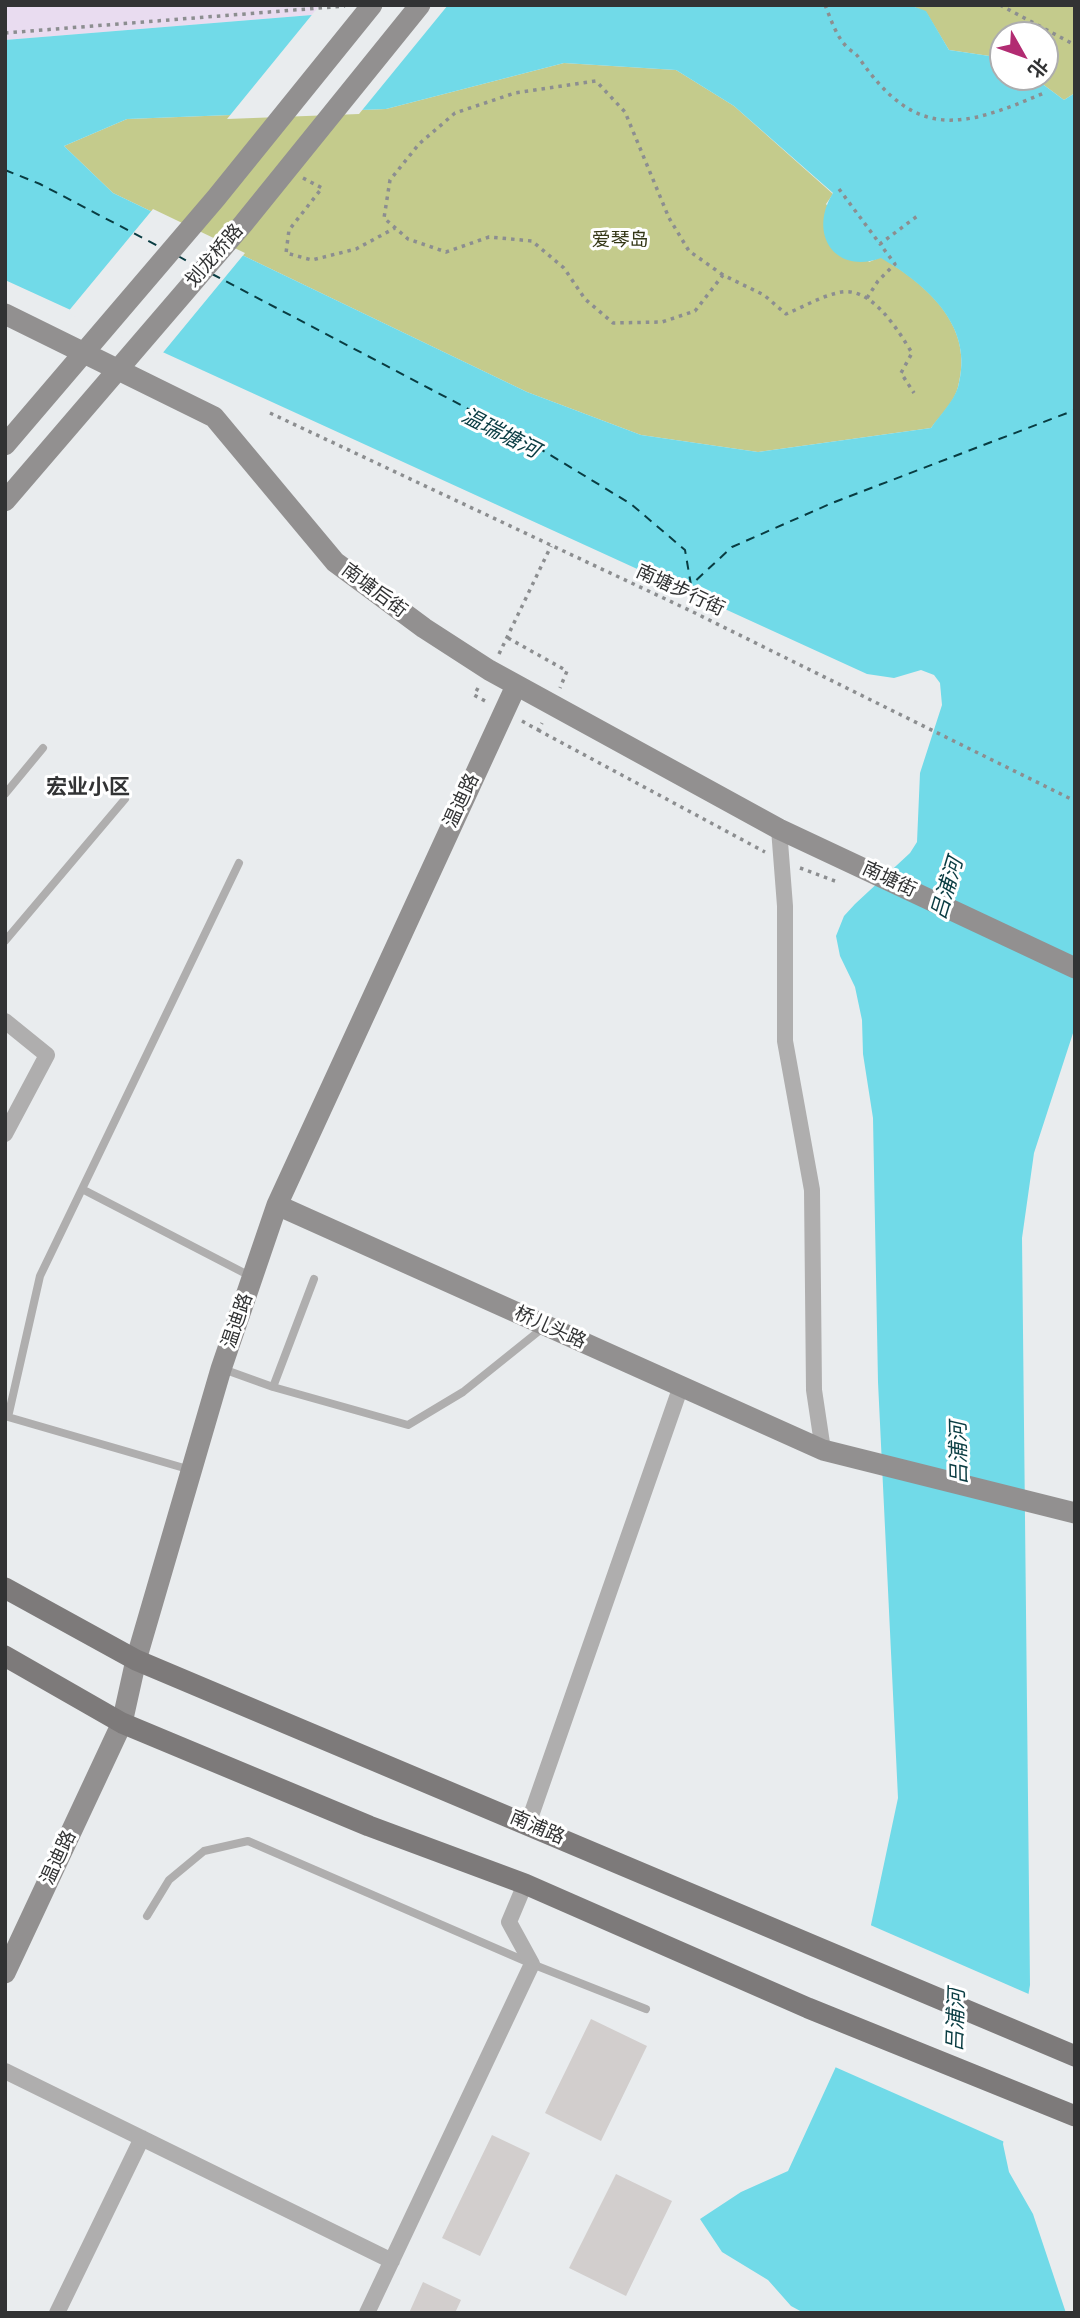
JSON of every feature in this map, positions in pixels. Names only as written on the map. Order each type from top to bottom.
[{"type":"main road","name":"南浦路","points":[[5,1588],[136,1660],[528,1824],[836,1958],[1075,2056]]},
{"type":"main road","points":[[5,1656],[122,1723],[369,1826],[524,1884],[808,2008],[1075,2116]]},
{"type":"street","name":"划龙桥路","points":[[5,445],[216,198],[372,5]]},
{"type":"street","name":"划龙桥路","points":[[5,501],[243,224],[420,5]]},
{"type":"street","name":"南塘后街","points":[[5,314],[214,417],[335,562],[424,628],[516,687],[779,828]]},
{"type":"street","name":"温迪路","points":[[6,1971],[122,1723],[136,1660],[222,1369],[277,1205],[516,687]]},
{"type":"street","points":[[779,828],[785,1041],[812,1190],[814,1390],[823,1450]]},
{"type":"street","name":"南塘街","points":[[779,828],[1075,968]]},
{"type":"street","points":[[5,1021],[47,1055],[5,1134]]},
{"type":"street","name":"桥儿头路","points":[[277,1205],[823,1450],[1075,1513]]},
{"type":"street","points":[[528,1824],[681,1386]]},
{"type":"street","points":[[367,2313],[532,1964],[509,1922],[524,1884]]},
{"type":"street","points":[[5,2071],[392,2261]]},
{"type":"street","points":[[57,2313],[142,2138]]},
{"type":"lane","points":[[5,794],[43,748]]},
{"type":"lane","points":[[5,941],[125,799]]},
{"type":"lane","points":[[192,1470],[8,1417],[40,1276],[239,863]]},
{"type":"lane","points":[[82,1189],[252,1278]]},
{"type":"lane","points":[[273,1387],[314,1279]]},
{"type":"lane","points":[[222,1369],[273,1387],[408,1425],[463,1392],[546,1326]]},
{"type":"lane","points":[[147,1916],[169,1880],[204,1851],[248,1841],[532,1964],[646,2009]]},
{"type":"path","points":[[5,33],[357,5]]},
{"type":"path","points":[[825,5],[847,47],[857,55],[884,91],[906,108],[931,119],[957,121],[991,114],[1044,93]]},
{"type":"path","points":[[1000,5],[1075,45]]},
{"type":"path","points":[[1069,42],[1075,37]]},
{"type":"path","points":[[723,275],[695,311],[662,322],[613,323],[585,299],[564,268],[532,241],[489,237],[446,252],[408,239],[384,218],[390,180],[419,144],[455,113],[515,93],[596,82],[625,112],[669,218],[689,251],[723,275],[764,295],[786,314],[839,291],[867,298],[892,319],[912,353],[901,373],[914,393]]},
{"type":"path","points":[[301,177],[322,188],[289,230],[286,253],[312,260],[356,248],[395,228]]},
{"type":"path","points":[[839,189],[895,264],[877,281],[867,298]]},
{"type":"path","points":[[880,244],[920,214]]},
{"type":"path","name":"南塘步行街","points":[[270,413],[926,726],[1075,801]]},
{"type":"path","points":[[551,546],[508,638],[474,695],[782,861],[835,881]]},
{"type":"path","points":[[508,638],[567,671],[538,730]]},
{"type":"shaded area","points":[[5,5],[320,5],[312,15],[5,40]]},
{"type":"green space","points":[[909,5],[1075,5],[1075,93],[1064,100],[1052,91],[1059,91],[1059,21],[989,21],[989,56],[949,50],[926,12]]},
{"type":"green space","name":"爱琴岛","points":[[564,63],[676,70],[734,106],[833,194],[826,204],[869,262],[881,257],[915,281],[944,310],[954,327],[960,345],[962,365],[958,387],[951,403],[931,428],[758,452],[641,435],[527,392],[113,193],[64,146],[127,119],[386,109]]},
{"type":"water","points":[[462,5],[909,5],[926,11],[949,50],[989,56],[989,91],[1052,91],[1064,100],[1075,93],[1075,1027],[1034,1153],[1022,1238],[1030,1985],[1003,2144],[1009,2172],[1033,2214],[1066,2313],[804,2313],[791,2306],[768,2280],[722,2252],[700,2219],[741,2192],[788,2171],[845,2047],[898,1798],[878,1382],[873,1118],[863,1054],[862,1020],[855,987],[840,956],[836,936],[844,916],[910,853],[917,842],[920,773],[942,705],[940,683],[934,675],[921,670],[894,678],[867,674],[5,280],[5,40],[312,15],[359,17]],"holes":[[[564,63],[676,70],[734,106],[833,193],[823,222],[830,247],[850,261],[864,262],[881,258],[931,295],[944,310],[960,345],[962,365],[956,392],[931,428],[758,452],[641,435],[527,392],[113,193],[64,146],[127,119],[386,109]]]},
{"type":"pier","points":[[448,5],[359,114],[227,119],[315,11],[358,13]]},
{"type":"pier","points":[[153,209],[245,253],[161,355],[67,313]]},
{"type":"pier","points":[[868,1924],[1031,1995],[1007,2143],[835,2067]]},
{"type":"building","points":[[591,2019],[647,2046],[601,2141],[545,2113]]},
{"type":"building","points":[[492,2135],[530,2153],[480,2256],[442,2238]]},
{"type":"building","points":[[616,2174],[672,2201],[626,2296],[569,2268]]},
{"type":"building","points":[[423,2282],[461,2300],[455,2313],[409,2313]]},
{"type":"ferry route","points":[[5,170],[40,184],[160,247]]},
{"type":"ferry route","points":[[178,256],[194,265]]},
{"type":"ferry route","points":[[212,274],[514,433],[631,504],[685,550],[691,585],[732,547],[832,503],[1075,410]]},
{"type":"district","name":"宏业小区","points":[[88,788]]},
{"type":"water label","name":"温瑞塘河","points":[[500,434]]},
{"type":"water label","name":"吕浦河","points":[[948,889]]},
{"type":"water label","name":"吕浦河","points":[[960,1453]]},
{"type":"water label","name":"吕浦河","points":[[957,2020]]}]
